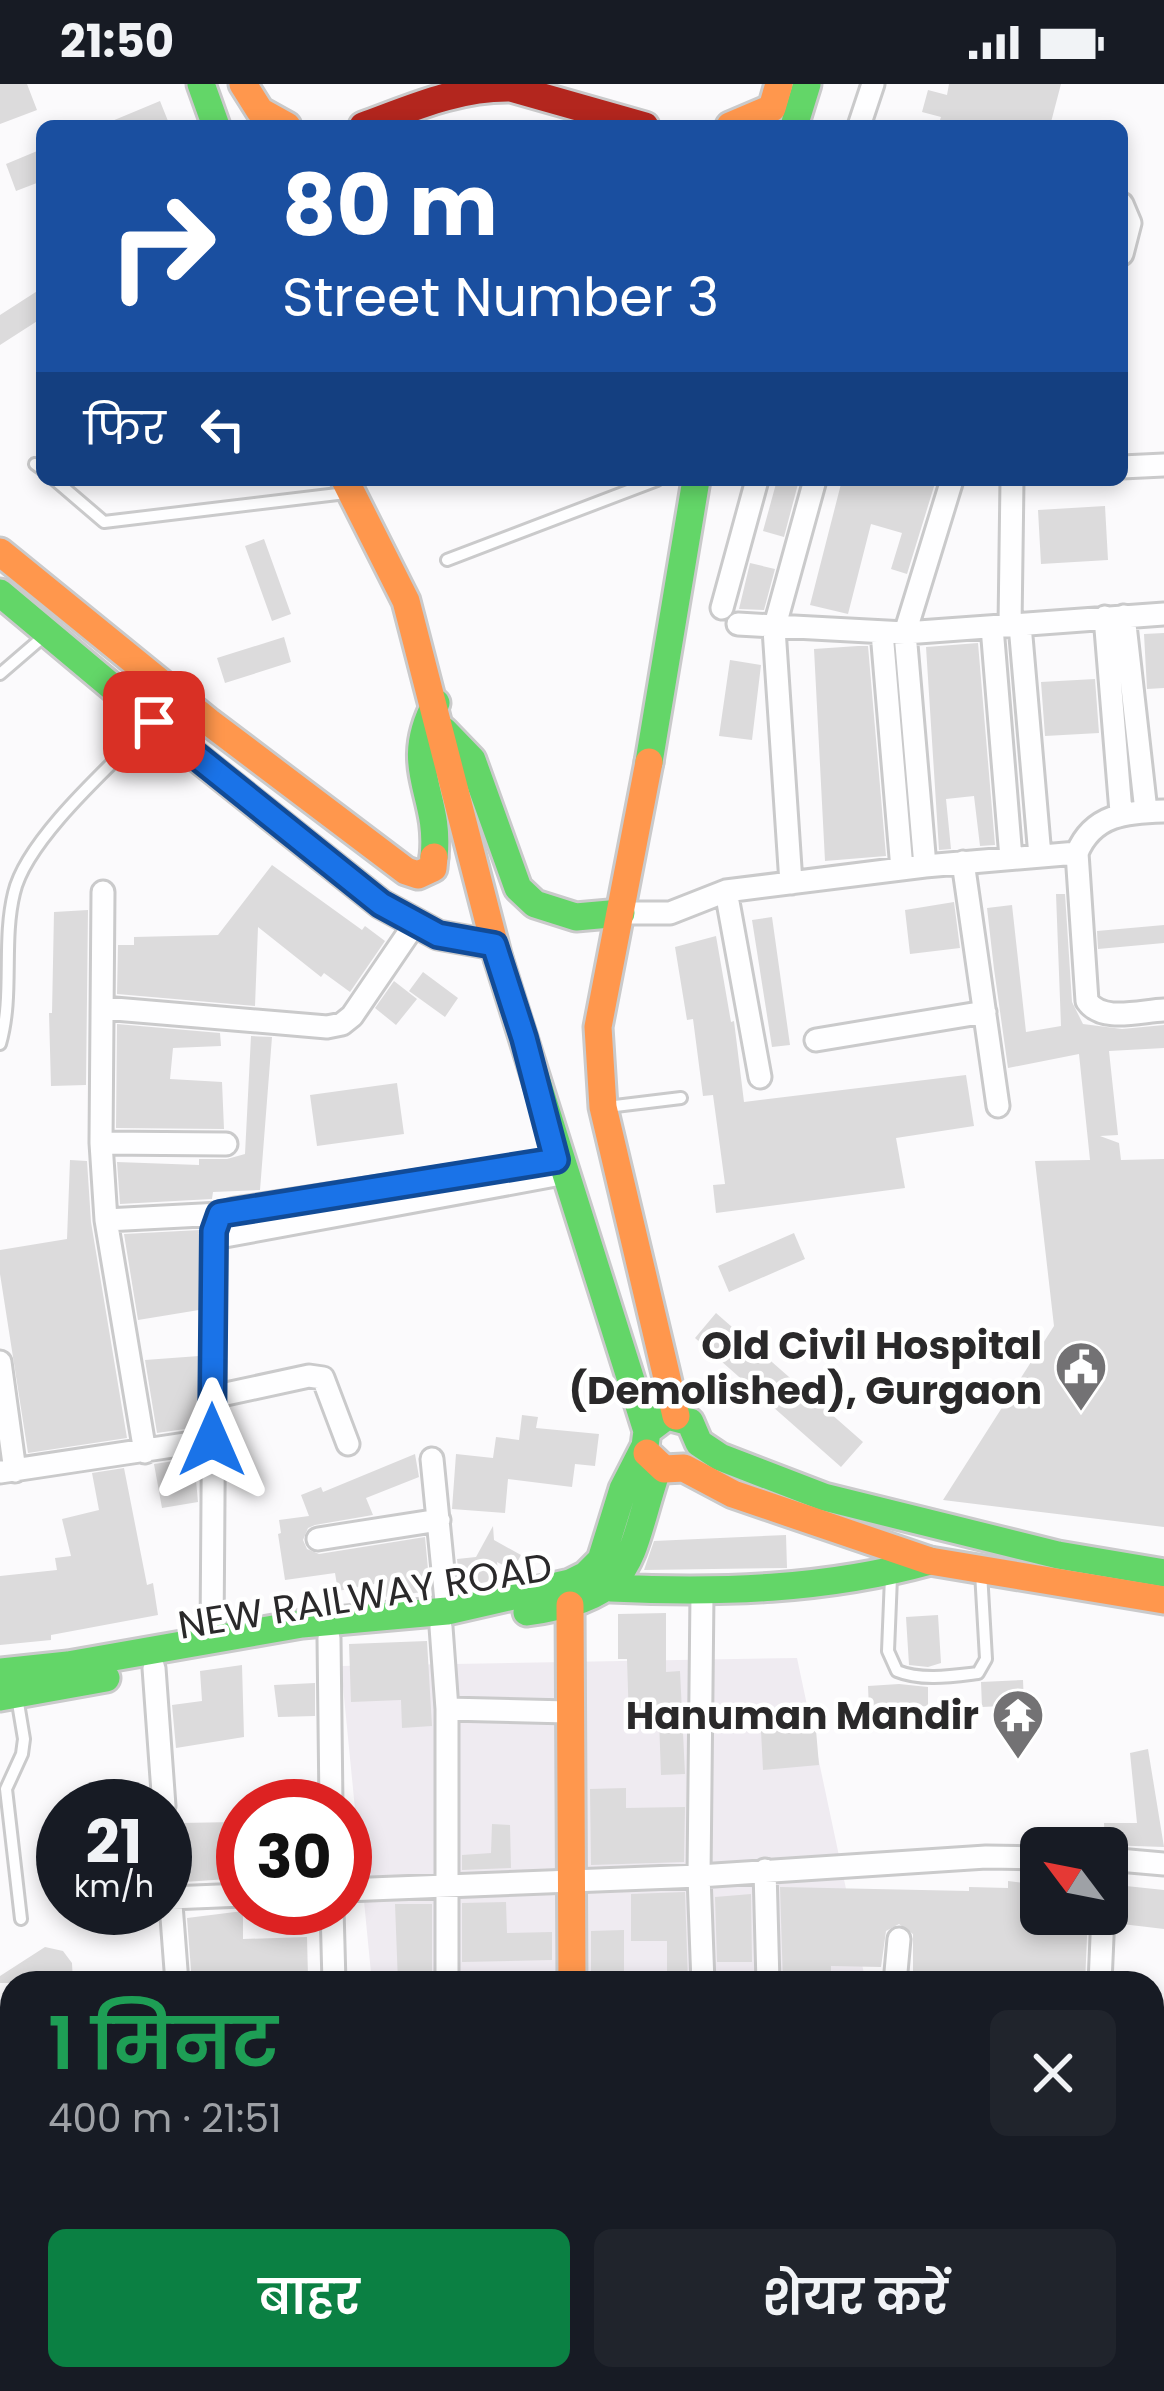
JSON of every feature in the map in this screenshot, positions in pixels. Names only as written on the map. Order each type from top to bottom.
[{"type":"main road","points":[[201,84],[214,120]]},
{"type":"main road","points":[[746,120],[782,106],[807,84]]},
{"type":"main road","points":[[379,120],[459,91],[488,86],[511,88],[624,120]]},
{"type":"main road","points":[[247,93],[270,120]]},
{"type":"main road","points":[[347,486],[392,566],[439,717],[494,945],[558,1167],[658,1453],[733,1494],[930,1561],[1164,1600]]},
{"type":"main road","points":[[676,1416],[603,1107],[598,1028],[695,486]]},
{"type":"main road","points":[[0,552],[209,722],[406,872],[418,875],[433,868],[435,854],[418,753],[422,730],[439,717]]},
{"type":"main road","points":[[0,593],[306,847],[414,925],[459,941],[494,945]]},
{"type":"main road","points":[[439,717],[472,760],[518,888],[535,904],[577,917],[621,914]]},
{"type":"main road","points":[[658,1453],[659,1419],[676,1416],[695,1428],[699,1442],[720,1457],[824,1497],[1058,1555],[1164,1574]]},
{"type":"main road","name":"NEW RAILWAY ROAD","points":[[6,1688],[68,1665],[212,1636],[570,1605],[611,1588],[621,1577],[658,1453]]},
{"type":"main road","name":"NEW RAILWAY ROAD","points":[[6,1688],[444,1619],[570,1583],[601,1560],[622,1489],[658,1453]]},
{"type":"main road","points":[[611,1588],[703,1593],[891,1574],[930,1561]]},
{"type":"main road","points":[[570,1605],[572,1971]]},
{"type":"street","points":[[861,120],[873,84]]},
{"type":"street","points":[[1128,466],[1164,465]]},
{"type":"street","points":[[757,486],[730,616],[774,629],[893,632],[1164,614]]},
{"type":"street","points":[[791,883],[774,629],[813,486]]},
{"type":"street","points":[[914,867],[893,632],[950,486]]},
{"type":"street","points":[[1011,858],[1012,486]]},
{"type":"street","points":[[1115,616],[1155,811],[1121,812],[1084,837],[1077,853],[1087,1001],[1102,1014],[1164,1010]]},
{"type":"street","points":[[1115,616],[1121,812]]},
{"type":"street","points":[[1008,626],[1040,856]]},
{"type":"street","points":[[621,914],[670,914],[726,892],[791,883],[1077,853]]},
{"type":"street","points":[[963,862],[998,1106]]},
{"type":"street","points":[[103,892],[100,1143],[106,1220],[145,1452]]},
{"type":"street","points":[[726,892],[760,1077]]},
{"type":"street","points":[[103,1008],[327,1027],[342,1024],[414,925]]},
{"type":"street","points":[[816,1040],[985,1012]]},
{"type":"street","points":[[100,1143],[226,1144]]},
{"type":"street","points":[[106,1220],[228,1211],[558,1167]]},
{"type":"street","points":[[214,1238],[558,1167]]},
{"type":"street","points":[[212,1636],[214,1238],[215,1222],[228,1211]]},
{"type":"street","points":[[0,1362],[7,1472],[212,1440]]},
{"type":"street","points":[[212,1397],[309,1376],[323,1378],[348,1444]]},
{"type":"street","points":[[432,1459],[447,1709],[447,1971]]},
{"type":"street","points":[[318,1540],[439,1520]]},
{"type":"street","points":[[703,1593],[703,1971]]},
{"type":"street","points":[[328,1638],[331,1779]]},
{"type":"street","points":[[154,1668],[162,1779]]},
{"type":"street","points":[[447,1709],[568,1712]]},
{"type":"street","points":[[372,1889],[1020,1858]]},
{"type":"street","points":[[1128,1861],[1164,1864]]},
{"type":"street","points":[[765,1870],[768,1971]]},
{"type":"street","points":[[173,1935],[176,1971]]},
{"type":"street","points":[[333,1935],[334,1971]]},
{"type":"street","points":[[1100,1971],[1101,1935]]},
{"type":"street","points":[[896,1971],[898,1939]]},
{"type":"lane","points":[[62,486],[104,522],[347,486]]},
{"type":"lane","points":[[447,560],[641,486]]},
{"type":"lane","points":[[0,674],[50,632]]},
{"type":"lane","points":[[0,1044],[13,897],[22,868],[98,778],[154,722]]},
{"type":"lane","points":[[603,1107],[681,1098]]},
{"type":"lane","points":[[891,1574],[889,1651],[897,1671],[916,1676],[969,1674],[978,1673],[986,1659],[981,1568]]},
{"type":"lane","points":[[6,1688],[24,1739],[6,1789],[21,1919]]},
{"type":"shaded area","points":[[797,1658],[863,1971],[371,1971],[367,1935],[372,1935],[372,1779],[352,1779],[341,1666]]},
{"type":"building","points":[[0,84],[27,84],[37,110],[0,124]]},
{"type":"building","points":[[949,84],[1061,84],[1052,120],[940,120],[922,112],[928,90],[947,95]]},
{"type":"building","points":[[160,101],[168,120],[114,120]]},
{"type":"building","points":[[36,152],[36,183],[16,191],[6,164]]},
{"type":"building","points":[[36,292],[36,322],[0,345],[0,315]]},
{"type":"building","points":[[775,486],[797,486],[784,537],[763,531]]},
{"type":"building","points":[[840,486],[934,486],[907,574],[891,569],[902,533],[871,524],[848,614],[810,605]]},
{"type":"building","points":[[1105,506],[1108,560],[1041,564],[1038,510]]},
{"type":"building","points":[[264,539],[291,614],[272,621],[245,546]]},
{"type":"building","points":[[750,563],[775,569],[764,610],[739,609]]},
{"type":"building","points":[[1164,633],[1164,688],[1147,689],[1144,634]]},
{"type":"building","points":[[284,637],[291,662],[225,683],[217,658]]},
{"type":"building","points":[[978,643],[995,845],[980,846],[974,796],[946,799],[951,849],[939,850],[926,647]]},
{"type":"building","points":[[868,646],[886,856],[825,861],[814,649]]},
{"type":"building","points":[[730,660],[761,665],[752,740],[719,736]]},
{"type":"building","points":[[1095,679],[1099,733],[1045,736],[1041,682]]},
{"type":"building","points":[[272,865],[362,930],[365,926],[385,941],[350,992],[324,973],[321,977],[258,927],[255,1006],[117,994],[118,945],[134,945],[134,937],[218,935]]},
{"type":"building","name":"Old Civil Hospital (Demolished), Gurgaon","points":[[1056,894],[1065,894],[1072,1002],[1083,1024],[1122,1029],[1164,1025],[1164,1048],[1109,1051],[1118,1135],[1100,1136],[1119,1143],[1121,1160],[1164,1159],[1164,1527],[943,1500],[1054,1326],[1035,1161],[1090,1160],[1079,1054],[1008,1068],[994,969],[987,908],[1012,905],[1026,1032],[1061,1026]]},
{"type":"building","points":[[954,902],[960,948],[910,954],[905,910]]},
{"type":"building","points":[[88,910],[86,1085],[51,1086],[54,912]]},
{"type":"building","points":[[772,917],[790,1045],[772,1047],[752,920]]},
{"type":"building","points":[[1164,925],[1164,943],[1098,949],[1097,931]]},
{"type":"building","points":[[716,936],[734,1021],[744,1102],[966,1075],[974,1126],[896,1138],[905,1188],[716,1213],[713,1185],[725,1184],[713,1095],[703,1096],[693,1019],[687,1020],[675,947]]},
{"type":"building","points":[[423,972],[458,998],[445,1017],[409,991]]},
{"type":"building","points":[[394,981],[417,999],[396,1025],[375,1008]]},
{"type":"building","points":[[117,1024],[220,1033],[221,1046],[173,1048],[170,1079],[222,1082],[224,1129],[116,1128]]},
{"type":"building","points":[[251,1036],[272,1037],[260,1190],[213,1192],[212,1199],[120,1204],[117,1162],[199,1165],[199,1159],[245,1154]]},
{"type":"building","points":[[397,1083],[404,1134],[317,1146],[310,1095]]},
{"type":"building","points":[[70,1160],[87,1161],[91,1222],[127,1438],[28,1453],[0,1250],[67,1239]]},
{"type":"building","points":[[200,1230],[199,1310],[138,1320],[124,1234]]},
{"type":"building","points":[[794,1233],[805,1259],[729,1292],[718,1266]]},
{"type":"building","points":[[716,1313],[863,1442],[841,1467],[695,1338]]},
{"type":"building","points":[[199,1356],[199,1427],[157,1433],[145,1360]]},
{"type":"building","points":[[522,1415],[538,1417],[536,1428],[599,1434],[595,1466],[575,1464],[572,1487],[508,1479],[505,1513],[452,1509],[456,1454],[493,1458],[496,1437],[519,1440]]},
{"type":"building","points":[[415,1454],[419,1477],[366,1498],[373,1515],[315,1525],[303,1540],[307,1549],[319,1554],[425,1537],[430,1591],[386,1597],[384,1582],[338,1591],[335,1573],[285,1580],[279,1520],[309,1516],[301,1495],[321,1487],[323,1492]]},
{"type":"building","points":[[194,1458],[198,1502],[162,1508],[154,1464]]},
{"type":"building","points":[[124,1468],[147,1585],[153,1583],[158,1615],[51,1635],[51,1640],[0,1645],[0,1576],[57,1570],[55,1558],[71,1556],[62,1519],[99,1510],[92,1473]]},
{"type":"building","points":[[493,1526],[494,1540],[521,1555],[513,1570],[497,1562],[499,1579],[460,1588],[457,1559],[476,1557]]},
{"type":"building","points":[[786,1535],[787,1568],[644,1570],[654,1541]]},
{"type":"building","points":[[666,1613],[666,1672],[680,1671],[685,1774],[661,1775],[659,1720],[629,1721],[627,1659],[618,1659],[618,1614]]},
{"type":"building","points":[[938,1615],[941,1663],[909,1665],[906,1617]]},
{"type":"building","points":[[427,1641],[432,1726],[402,1728],[401,1700],[351,1702],[349,1644]]},
{"type":"building","points":[[242,1665],[244,1737],[176,1748],[172,1705],[202,1701],[200,1671]]},
{"type":"building","points":[[1023,1680],[1024,1705],[982,1707],[981,1682]]},
{"type":"building","points":[[315,1683],[315,1716],[278,1717],[274,1685]]},
{"type":"building","points":[[868,1686],[928,1687],[928,1706],[869,1710]]},
{"type":"building","points":[[816,1730],[819,1765],[763,1770],[761,1731]]},
{"type":"building","points":[[1148,1749],[1164,1847],[1128,1846],[1128,1827],[1104,1827],[1104,1823],[1137,1823],[1130,1753]]},
{"type":"building","points":[[626,1788],[626,1808],[685,1807],[684,1862],[591,1865],[590,1789]]},
{"type":"building","points":[[216,1822],[216,1880],[192,1881],[192,1823]]},
{"type":"building","points":[[492,1824],[510,1825],[511,1868],[462,1870],[462,1855],[491,1853]]},
{"type":"building","points":[[1008,1881],[1020,1882],[1020,1935],[1087,1935],[1086,1971],[913,1971],[913,1934],[899,1924],[886,1931],[881,1967],[783,1971],[780,1887],[969,1891],[969,1887],[1008,1888]]},
{"type":"building","points":[[1128,1886],[1164,1890],[1164,1929],[1128,1925]]},
{"type":"building","points":[[685,1892],[688,1971],[667,1971],[667,1941],[631,1941],[631,1894]]},
{"type":"building","points":[[751,1894],[752,1962],[717,1962],[715,1897]]},
{"type":"building","points":[[506,1902],[507,1933],[552,1932],[552,1960],[462,1962],[462,1903]]},
{"type":"building","points":[[395,1904],[432,1904],[432,1971],[398,1971]]},
{"type":"building","points":[[216,1914],[216,1935],[307,1937],[308,1971],[191,1971],[192,1917]]},
{"type":"building","points":[[624,1930],[624,1971],[591,1971],[591,1931]]},
{"type":"building","points":[[45,1947],[63,1951],[72,1963],[72,1971],[8,1971]]},
{"type":"traffic: fast","points":[[201,84],[214,120]]},
{"type":"traffic: fast","points":[[796,120],[807,84]]},
{"type":"traffic: fast","points":[[649,762],[695,486]]},
{"type":"traffic: fast","points":[[0,593],[381,904],[438,935],[494,945]]},
{"type":"traffic: fast","points":[[434,857],[422,746],[436,703]]},
{"type":"traffic: fast","points":[[444,731],[472,760],[518,888],[535,904],[576,917],[621,913]]},
{"type":"traffic: fast","points":[[498,958],[647,1431]]},
{"type":"traffic: fast","points":[[0,1672],[68,1665],[302,1624],[447,1611],[570,1583],[601,1560],[647,1431],[667,1416],[690,1422],[699,1443],[720,1457],[824,1497],[1058,1555],[1164,1573]]},
{"type":"traffic: fast","points":[[527,1612],[590,1596],[609,1584],[632,1550],[658,1467]]},
{"type":"traffic: fast","points":[[611,1588],[692,1590],[811,1584],[930,1561]]},
{"type":"traffic: fast","points":[[0,1697],[106,1678]]},
{"type":"traffic: slow","points":[[243,84],[260,111],[276,120]]},
{"type":"traffic: slow","points":[[744,120],[772,108],[779,84]]},
{"type":"traffic: slow","points":[[348,486],[406,601],[498,958]]},
{"type":"traffic: slow","points":[[0,552],[209,722],[406,871],[418,875],[433,868],[434,857]]},
{"type":"traffic: slow","points":[[649,762],[598,1027],[603,1107],[676,1416]]},
{"type":"traffic: slow","points":[[647,1453],[664,1469],[684,1468],[733,1494],[930,1561],[1164,1600]]},
{"type":"traffic: slow","points":[[570,1605],[572,1971]]},
{"type":"traffic: jam","points":[[379,120],[454,95],[511,88],[624,120]]},
{"type":"place","name":"Old Civil Hospital (Demolished), Gurgaon","points":[[1081,1413]]},
{"type":"place","name":"Hanuman Mandir","points":[[1018,1761]]},
{"type":"route","points":[[154,722],[381,904],[438,935],[494,945],[556,1160],[220,1214],[214,1231],[212,1440]]}]
